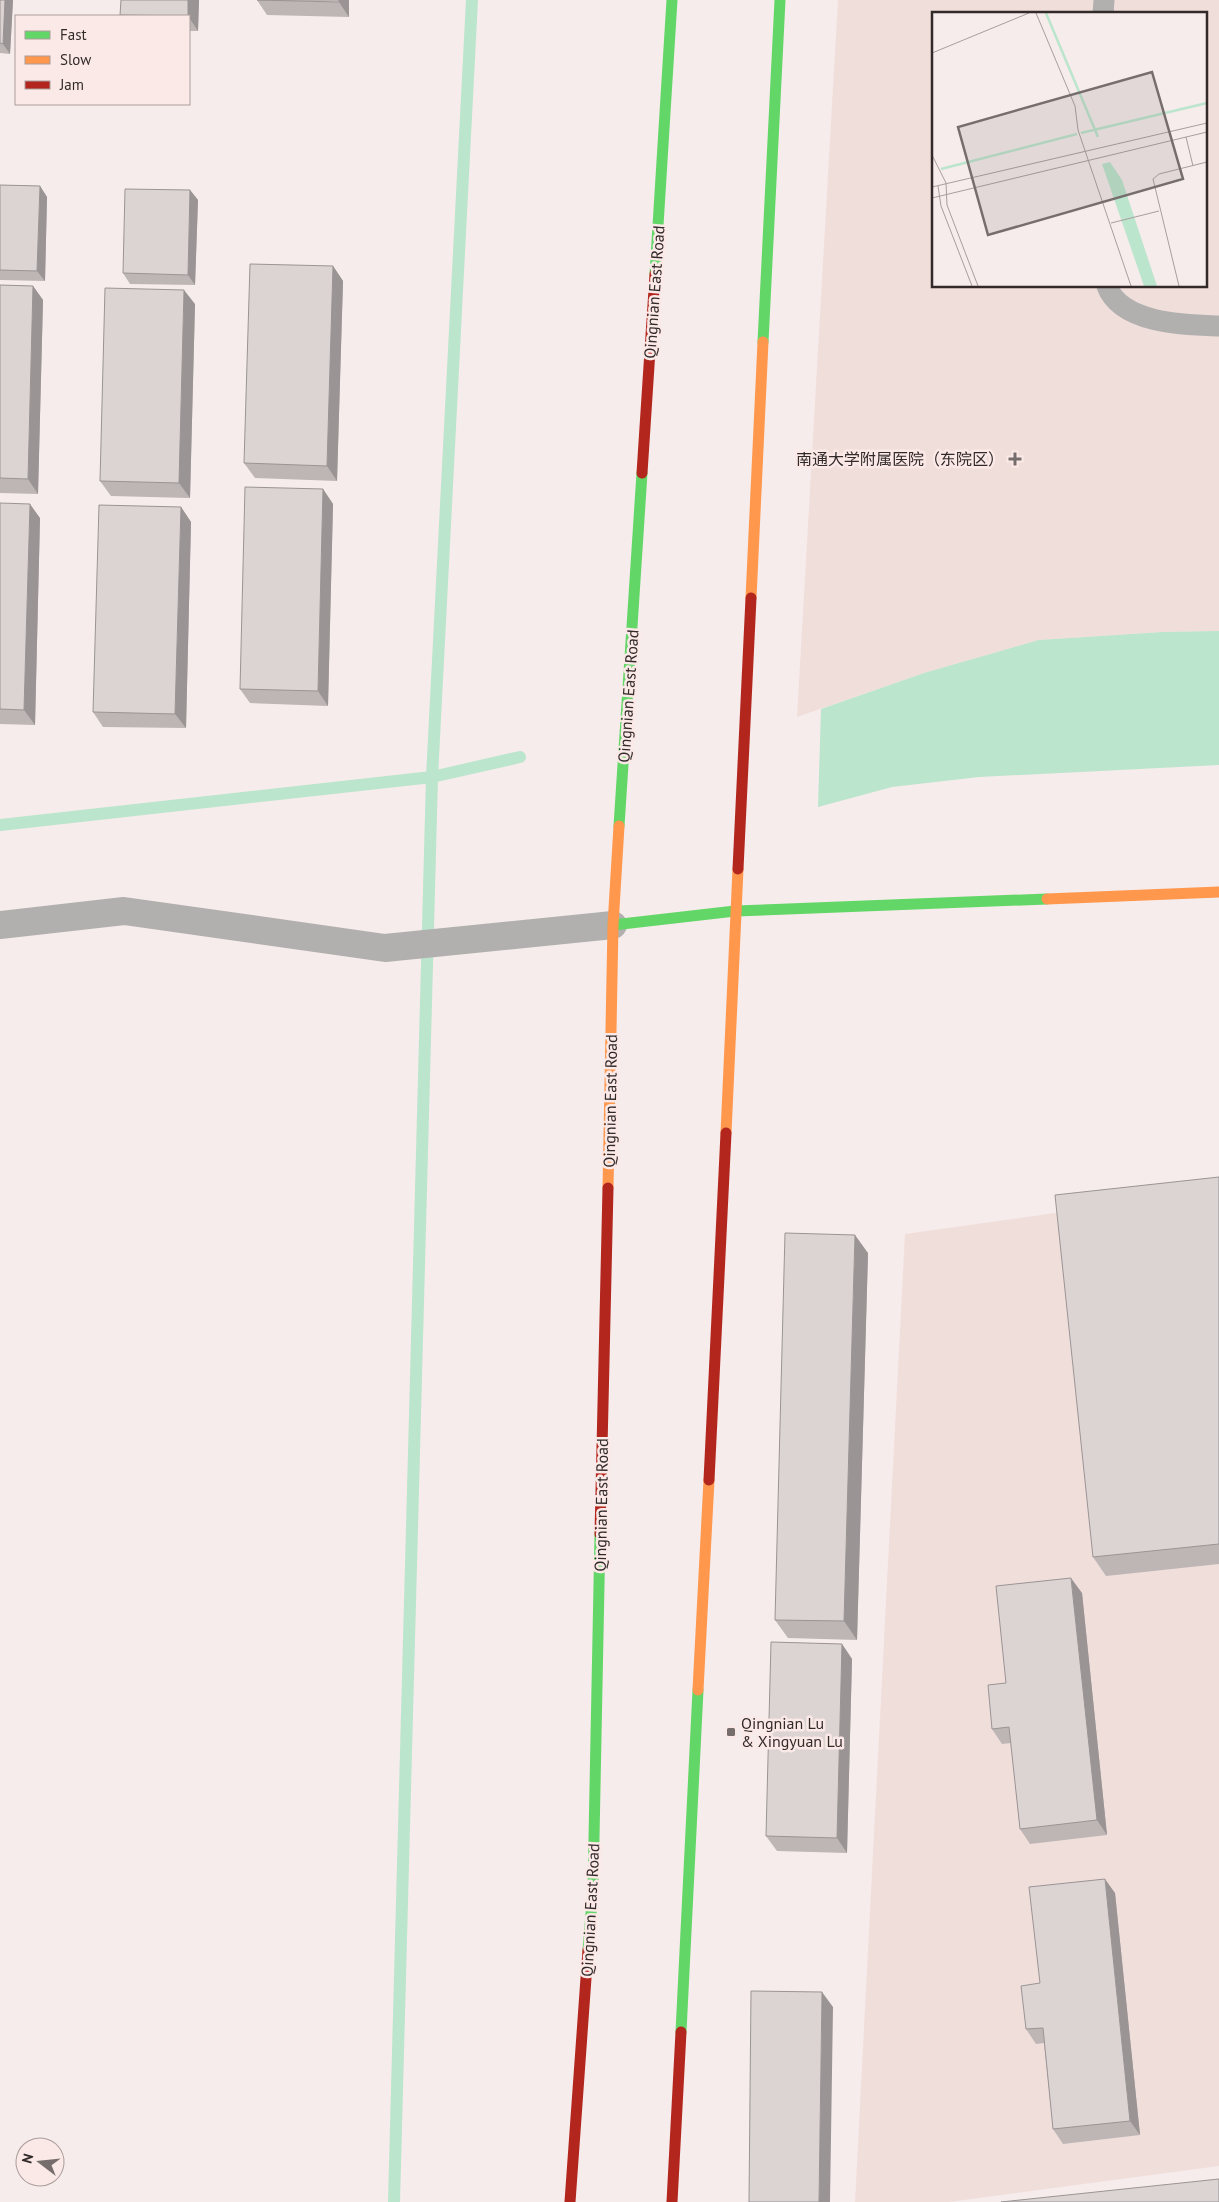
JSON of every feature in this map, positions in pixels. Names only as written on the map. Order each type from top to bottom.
[{"type":"main road","name":"Qingnian East Road","points":[[570,2202],[593,1889],[613,925],[672,0]]},
{"type":"main road","points":[[672,2202],[698,1726],[735,911],[780,0]]},
{"type":"main road","points":[[613,925],[735,911],[1219,892]]},
{"type":"street","points":[[0,925],[124,911],[385,948],[613,925]]},
{"type":"lane","points":[[1108,288],[1130,311],[1159,321],[1186,325],[1219,326]]},
{"type":"shaded area","name":"南通大学附属医院（东院区）","points":[[838,0],[1219,0],[1219,631],[1163,632],[1039,640],[924,673],[797,717]]},
{"type":"shaded area","points":[[1219,631],[1219,765],[979,777],[892,787],[818,807],[821,709],[924,673],[1039,640],[1163,632]]},
{"type":"shaded area","points":[[1219,1190],[1219,2166],[949,2202],[855,2202],[905,1234]]},
{"type":"building","points":[[0,0],[5,0],[3,44],[0,43]]},
{"type":"building","points":[[121,0],[188,0],[188,15],[120,15]]},
{"type":"building","points":[[257,0],[339,0],[339,2]]},
{"type":"building","points":[[0,185],[40,186],[37,271],[0,270]]},
{"type":"building","points":[[125,189],[190,190],[188,275],[123,273]]},
{"type":"building","points":[[250,264],[333,266],[327,466],[244,463]]},
{"type":"building","points":[[0,285],[33,286],[28,479],[0,478]]},
{"type":"building","points":[[105,288],[184,290],[179,483],[100,481]]},
{"type":"building","points":[[245,487],[323,489],[318,691],[240,689]]},
{"type":"building","points":[[0,503],[30,504],[24,710],[0,709]]},
{"type":"building","points":[[99,505],[181,507],[175,714],[93,712]]},
{"type":"building","points":[[1219,1177],[1219,1544],[1093,1557],[1055,1195]]},
{"type":"building","points":[[785,1233],[855,1235],[844,1621],[775,1620]]},
{"type":"building","points":[[1071,1578],[1097,1820],[1020,1829],[1009,1727],[992,1729],[988,1685],[1006,1683],[996,1586]]},
{"type":"building","points":[[771,1642],[842,1644],[837,1838],[766,1836]]},
{"type":"building","points":[[1105,1879],[1130,2121],[1053,2129],[1043,2028],[1026,2029],[1021,1986],[1040,1983],[1029,1887]]},
{"type":"building","points":[[751,1991],[822,1992],[819,2202],[749,2202]]},
{"type":"building","points":[[1219,2179],[1219,2202],[1001,2202]]},
{"type":"waterway","points":[[394,2202],[432,777],[472,0]]},
{"type":"waterway","points":[[0,825],[432,777],[520,757]]},
{"type":"traffic: fast","points":[[655,274],[672,0]]},
{"type":"traffic: fast","points":[[763,342],[780,0]]},
{"type":"traffic: fast","points":[[619,826],[642,473]]},
{"type":"traffic: fast","points":[[613,925],[735,911],[1047,899]]},
{"type":"traffic: fast","points":[[588,1950],[593,1889],[600,1534]]},
{"type":"traffic: fast","points":[[681,2032],[698,1690]]},
{"type":"traffic: slow","points":[[751,598],[763,342]]},
{"type":"traffic: slow","points":[[608,1188],[613,925],[619,826]]},
{"type":"traffic: slow","points":[[726,1133],[738,869]]},
{"type":"traffic: slow","points":[[1047,899],[1219,892]]},
{"type":"traffic: slow","points":[[698,1690],[709,1480]]},
{"type":"traffic: jam","points":[[642,473],[655,274]]},
{"type":"traffic: jam","points":[[738,869],[751,598]]},
{"type":"traffic: jam","points":[[709,1480],[726,1133]]},
{"type":"traffic: jam","points":[[600,1534],[608,1188]]},
{"type":"traffic: jam","points":[[570,2202],[588,1950]]},
{"type":"traffic: jam","points":[[672,2202],[681,2032]]},
{"type":"place","name":"南通大学附属医院（东院区）","points":[[1015,459]]},
{"type":"place","name":"Qingnian Lu & Xingyuan Lu","points":[[731,1732]]}]
